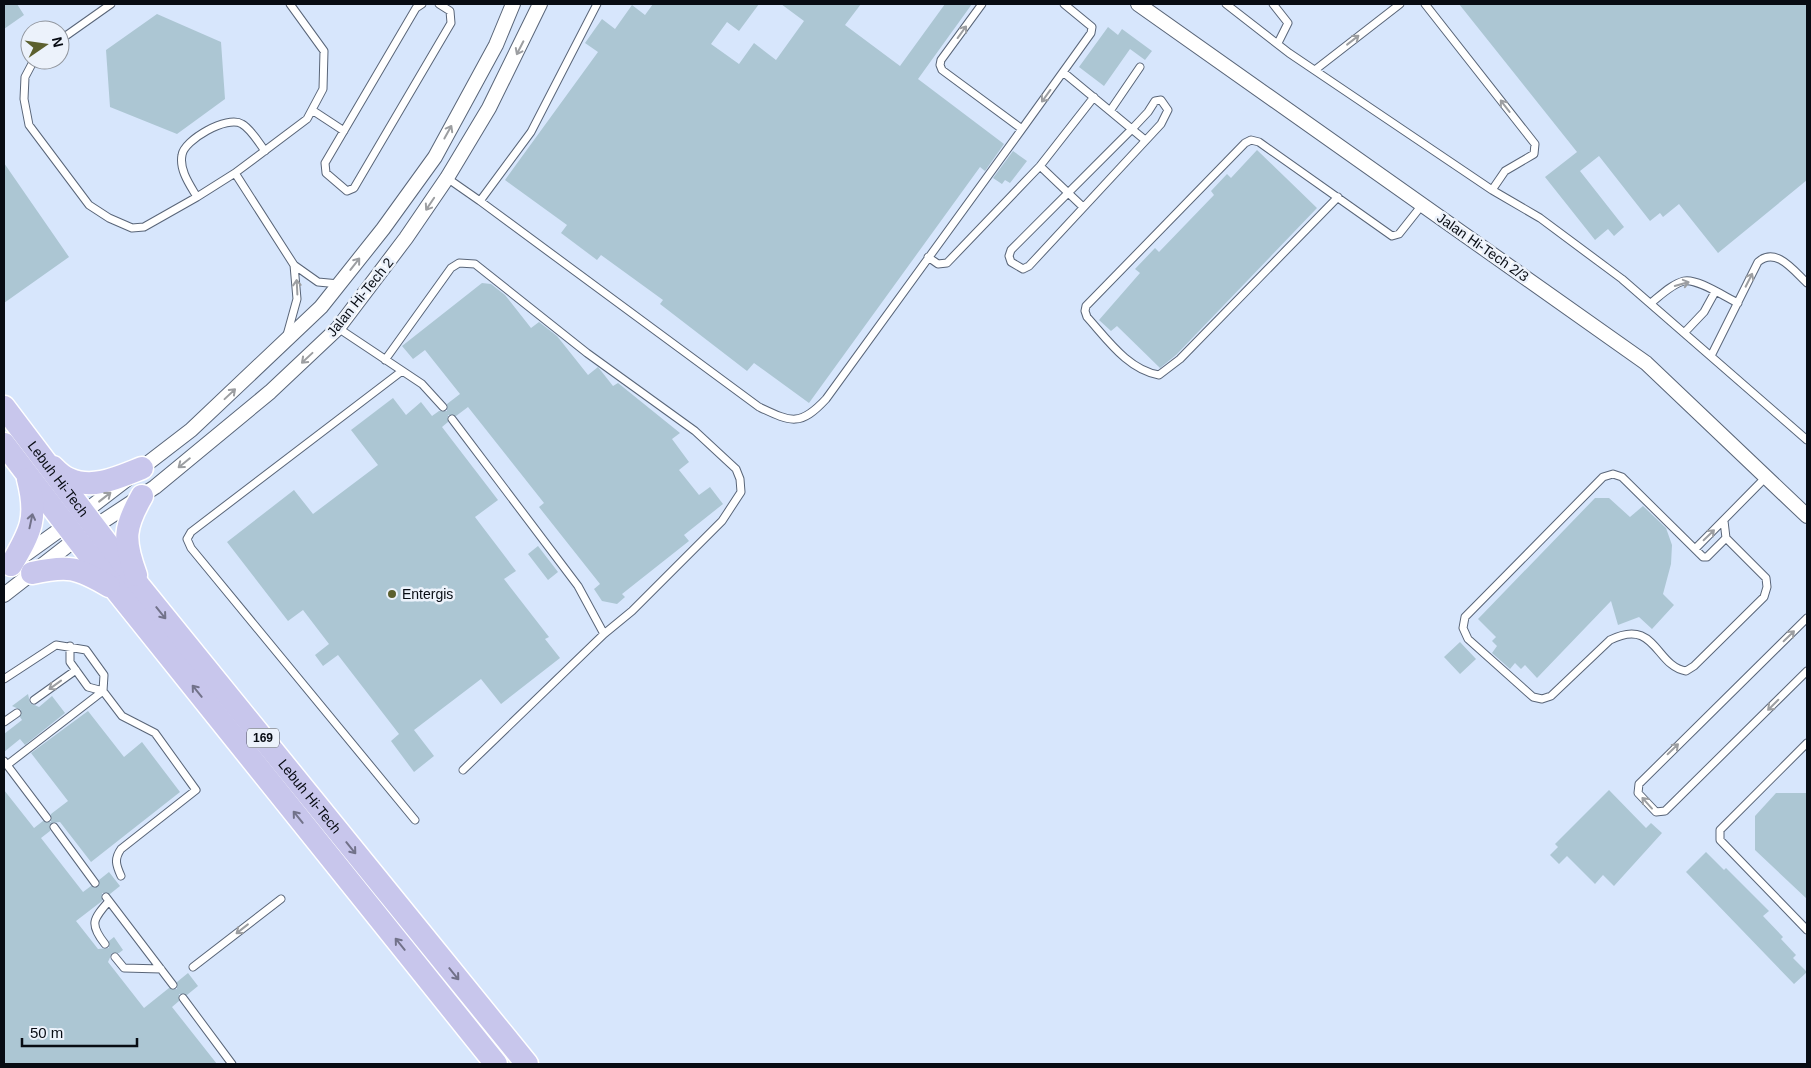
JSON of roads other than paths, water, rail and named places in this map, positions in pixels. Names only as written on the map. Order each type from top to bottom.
[{"type":"main road","name":"Lebuh Hi-Tech","points":[[4,407],[35,467],[80,527],[116,590],[496,1064]]},
{"type":"main road","name":"Lebuh Hi-Tech","points":[[4,444],[35,467]]},
{"type":"main road","points":[[7,567],[27,538],[33,518],[35,467],[68,479],[90,483],[110,481],[142,468]]},
{"type":"main road","points":[[140,587],[130,558],[126,538],[130,517],[142,496]]},
{"type":"main road","name":"Lebuh Hi-Tech","points":[[80,527],[140,587],[527,1064]]},
{"type":"main road","points":[[32,573],[59,567],[74,570],[92,576],[116,590]]},
{"type":"street","name":"Jalan Hi-Tech 2","points":[[80,527],[142,468],[190,430],[321,308],[383,229],[434,157],[496,45],[513,4]]},
{"type":"street","name":"Jalan Hi-Tech 2","points":[[80,527],[142,496],[270,392],[338,328],[406,238],[447,178],[489,108],[540,4]]},
{"type":"street","name":"Jalan Hi-Tech 2/3","points":[[1138,4],[1646,363],[1807,516]]},
{"type":"street","points":[[7,567],[80,527]]},
{"type":"street","points":[[4,595],[32,573],[80,527]]},
{"type":"lane","points":[[70,32],[108,4]]},
{"type":"lane","points":[[29,70],[25,77],[24,98],[29,125],[89,205],[109,218],[132,228],[144,227],[198,198],[307,119],[323,89],[324,52],[290,4]]},
{"type":"lane","points":[[422,4],[416,8],[325,163],[325,168],[341,187],[348,191],[354,188],[451,23],[450,11],[439,4]]},
{"type":"lane","points":[[480,201],[531,132],[597,4]]},
{"type":"lane","points":[[982,4],[940,65],[942,70],[1022,129]]},
{"type":"lane","points":[[447,178],[759,407],[785,420],[800,419],[814,412],[826,399],[1091,33],[1092,27],[1064,4]]},
{"type":"lane","points":[[1226,4],[1315,70],[1492,190],[1540,218],[1651,303],[1712,354],[1807,440]]},
{"type":"lane","points":[[1273,4],[1288,23],[1278,43]]},
{"type":"lane","points":[[1315,70],[1400,4]]},
{"type":"lane","points":[[1425,4],[1535,144],[1534,154],[1505,171],[1492,190]]},
{"type":"lane","points":[[1110,111],[1140,67]]},
{"type":"lane","points":[[1063,72],[1145,140]]},
{"type":"lane","points":[[928,257],[938,264],[947,263],[1040,166],[1094,97]]},
{"type":"lane","points":[[1161,100],[1168,110],[1160,124],[1029,266],[1022,269],[1011,262],[1009,256],[1011,250],[1132,129],[1148,112],[1155,101],[1161,100]]},
{"type":"lane","points":[[312,110],[344,131]]},
{"type":"lane","points":[[198,198],[184,174],[182,154],[185,148],[213,126],[228,122],[243,124],[265,151]]},
{"type":"lane","points":[[1338,197],[1180,359],[1159,375],[1146,373],[1128,361],[1087,317],[1086,306],[1251,140],[1259,142],[1338,197],[1392,236],[1399,234],[1422,205]]},
{"type":"lane","points":[[1040,166],[1083,207]]},
{"type":"lane","points":[[234,173],[294,265],[318,282],[340,284]]},
{"type":"lane","points":[[1712,354],[1758,262],[1765,256],[1773,255],[1779,258],[1807,283]]},
{"type":"lane","points":[[385,360],[451,268],[459,263],[475,264],[587,353],[695,431],[736,469],[740,479],[741,492],[722,521],[632,611],[604,634],[463,770]]},
{"type":"lane","points":[[285,343],[297,299],[294,265]]},
{"type":"lane","points":[[1651,303],[1684,281],[1697,282],[1738,303]]},
{"type":"lane","points":[[1685,332],[1704,312],[1715,292]]},
{"type":"lane","points":[[338,328],[422,384],[443,408]]},
{"type":"lane","points":[[402,371],[191,532],[187,539],[192,548],[415,820]]},
{"type":"lane","points":[[452,419],[578,586],[604,634]]},
{"type":"lane","points":[[1724,521],[1726,538],[1766,578],[1767,587],[1764,597],[1694,666],[1686,671],[1674,665],[1644,636],[1620,635],[1610,640],[1550,696],[1542,699],[1533,697],[1518,684],[1468,639],[1463,628],[1465,616],[1603,477],[1613,474],[1622,477],[1703,557],[1707,557],[1726,538]]},
{"type":"lane","points":[[1695,549],[1766,477]]},
{"type":"lane","points":[[1807,618],[1639,784],[1638,793],[1656,812],[1665,812],[1807,671]]},
{"type":"lane","points":[[4,680],[56,645],[70,646],[86,650],[104,675],[103,691]]},
{"type":"lane","points":[[70,646],[70,662],[88,687],[103,691],[122,716],[155,733],[196,790],[121,849],[116,856],[116,866],[120,876]]},
{"type":"lane","points":[[34,700],[76,670]]},
{"type":"lane","points":[[47,818],[5,763],[103,691]]},
{"type":"lane","points":[[4,722],[17,713]]},
{"type":"lane","points":[[1807,743],[1720,830],[1719,835],[1720,840],[1807,930]]},
{"type":"lane","points":[[54,827],[95,882]]},
{"type":"lane","points":[[105,944],[95,932],[94,923],[96,916],[108,899],[172,985]]},
{"type":"lane","points":[[193,967],[280,899]]},
{"type":"lane","points":[[115,956],[124,968],[160,969]]},
{"type":"lane","points":[[183,998],[232,1064]]},
{"type":"place","name":"Entergis","points":[[392,594]]}]
